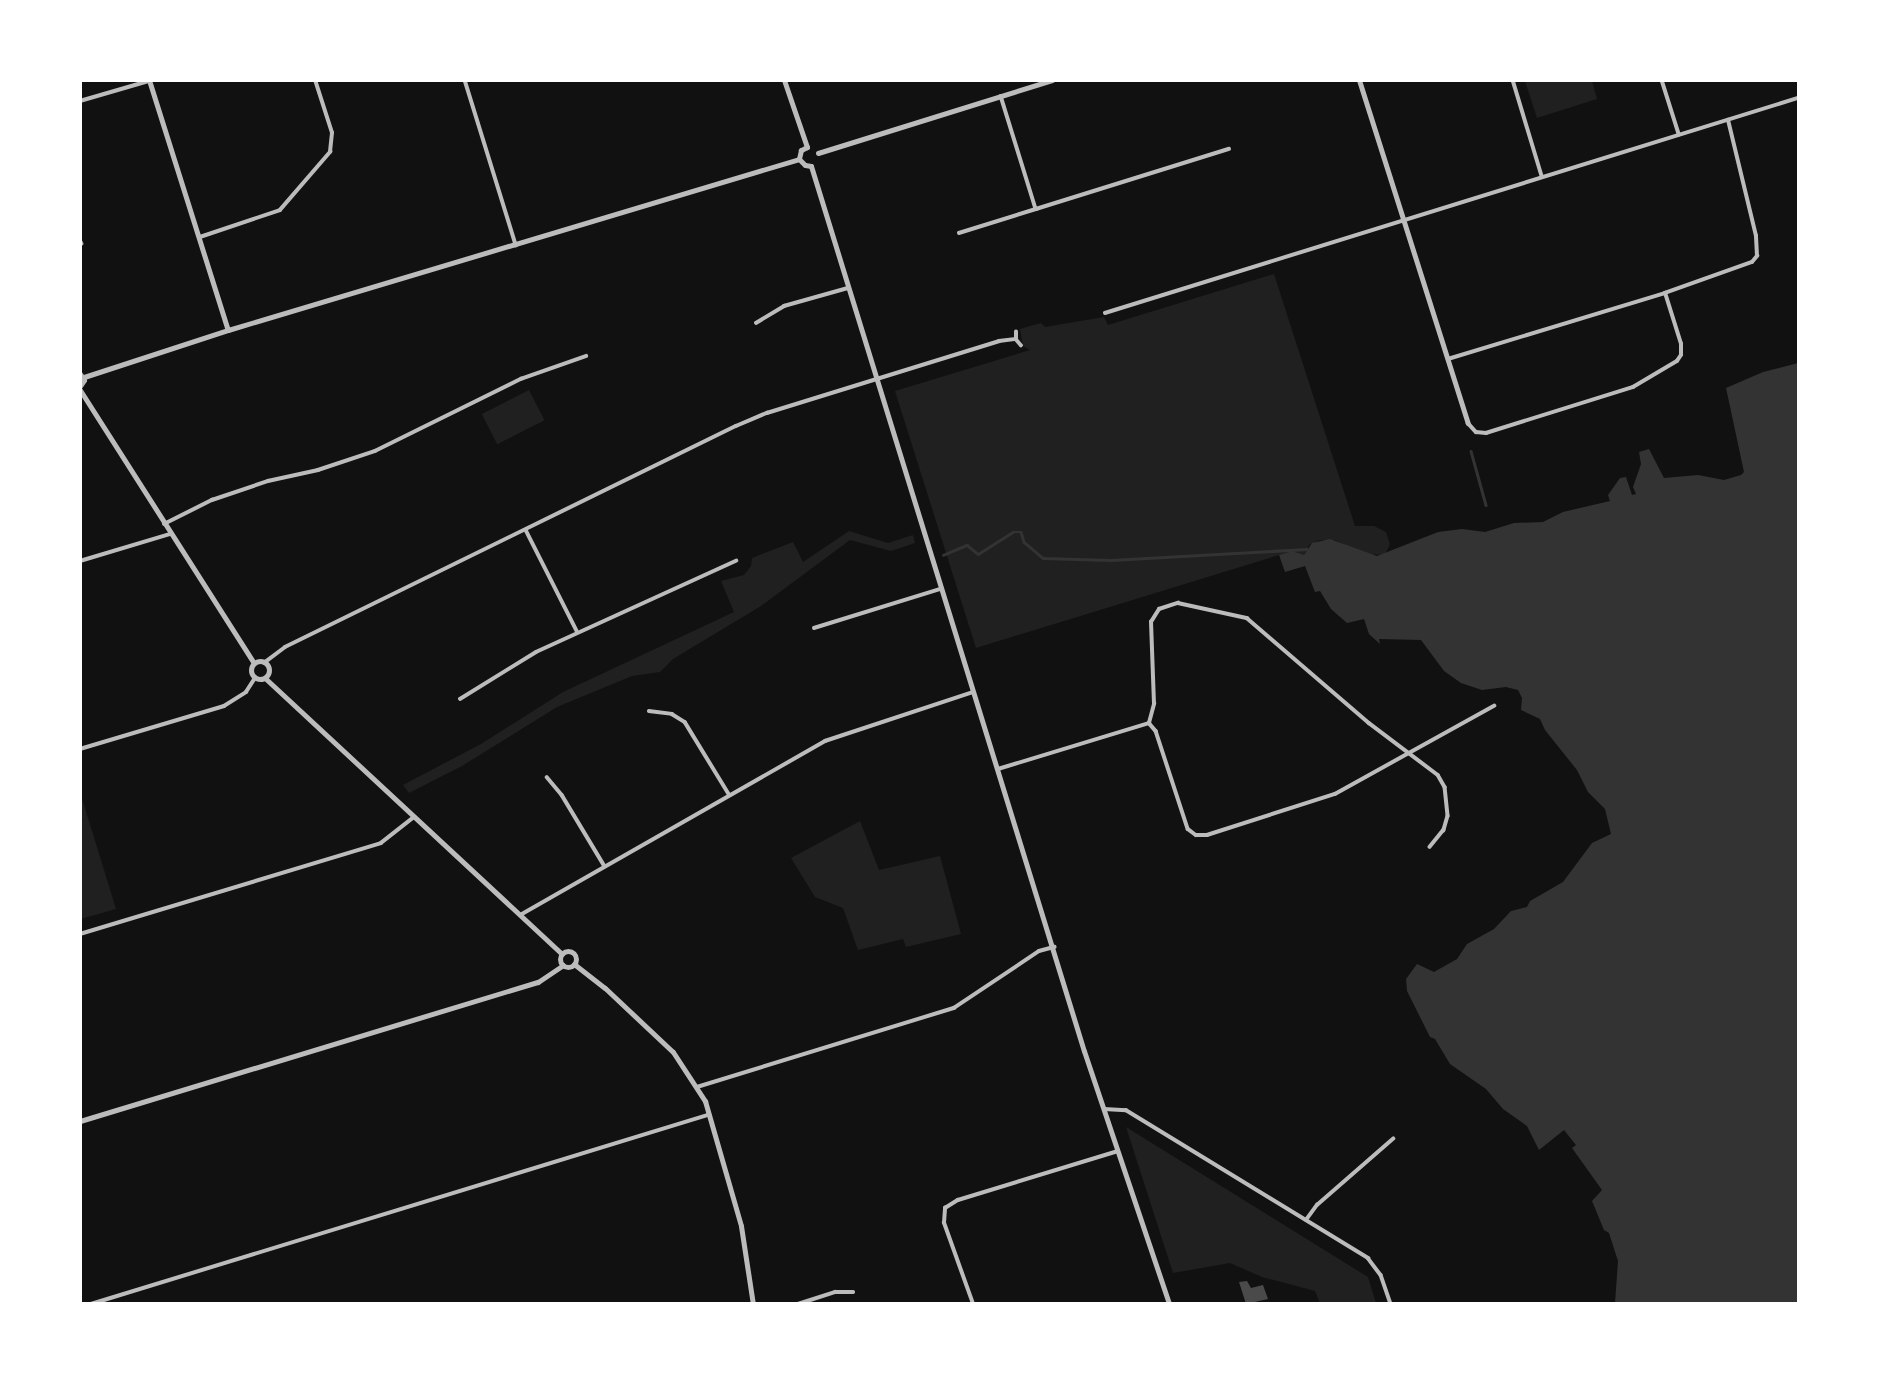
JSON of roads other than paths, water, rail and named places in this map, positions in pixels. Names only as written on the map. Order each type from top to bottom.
[{"type":"street","points":[[200,237],[280,210],[330,152],[332,132],[315,80]]},
{"type":"street","points":[[465,80],[516,244]]},
{"type":"street","points":[[785,80],[807,147],[818,153],[1052,80]]},
{"type":"street","points":[[1360,80],[1468,423],[1476,432],[1486,433],[1633,387],[1677,361],[1681,344],[1665,293]]},
{"type":"street","points":[[1513,80],[1542,176]]},
{"type":"street","points":[[1662,80],[1679,134]]},
{"type":"street","points":[[80,102],[149,81],[228,330]]},
{"type":"street","points":[[1001,96],[1036,209]]},
{"type":"street","points":[[1105,313],[1798,98]]},
{"type":"street","points":[[1447,359],[1665,293],[1752,262],[1757,256],[1756,236],[1728,120]]},
{"type":"street","points":[[799,159],[800,153],[807,147]]},
{"type":"street","points":[[959,233],[1229,149]]},
{"type":"street","points":[[811,166],[818,159],[818,153]]},
{"type":"street","points":[[80,749],[224,706],[246,692],[255,678],[253,662],[163,524],[80,388],[82,376],[799,159]]},
{"type":"street","points":[[799,159],[805,165],[811,166]]},
{"type":"street","points":[[811,166],[1104,1109],[1169,1304]]},
{"type":"street","points":[[756,323],[784,306],[849,288]]},
{"type":"street","points":[[1016,332],[1016,339],[1021,345]]},
{"type":"street","points":[[264,663],[285,647],[736,426],[876,379],[999,341],[1016,339]]},
{"type":"street","points":[[163,524],[212,500],[375,451],[521,379],[586,356]]},
{"type":"street","points":[[526,530],[578,632]]},
{"type":"street","points":[[80,561],[170,534]]},
{"type":"street","points":[[460,699],[536,652],[736,561]]},
{"type":"street","points":[[814,628],[942,588]]},
{"type":"street","points":[[1149,723],[1154,704],[1151,622],[1159,609],[1178,603],[1247,618],[1406,753],[1438,775],[1445,787],[1448,816],[1444,830],[1430,847]]},
{"type":"street","points":[[253,662],[260,660],[264,663],[268,669],[266,679]]},
{"type":"street","points":[[255,678],[266,679],[562,954]]},
{"type":"street","points":[[522,914],[729,794],[846,732],[975,692]]},
{"type":"street","points":[[1149,723],[1156,732],[1188,829],[1196,835],[1207,835],[1320,800],[1494,706]]},
{"type":"street","points":[[649,711],[672,714],[685,722],[729,794]]},
{"type":"street","points":[[999,769],[1149,723]]},
{"type":"street","points":[[547,777],[562,795],[604,865]]},
{"type":"street","points":[[80,934],[381,843],[414,817]]},
{"type":"street","points":[[697,1087],[954,1008],[1039,951],[1054,947]]},
{"type":"street","points":[[563,965],[560,958],[567,951],[575,954],[574,964]]},
{"type":"street","points":[[80,1121],[538,982],[563,965],[574,964],[653,1032],[682,1063],[697,1087],[710,1114],[741,1226],[752,1304]]},
{"type":"street","points":[[1104,1109],[1126,1110],[1368,1258],[1381,1275],[1391,1304]]},
{"type":"street","points":[[91,1304],[710,1114]]},
{"type":"street","points":[[1306,1220],[1317,1205],[1393,1139]]},
{"type":"street","points":[[973,1304],[944,1223],[946,1208],[958,1200],[1118,1151]]},
{"type":"street","points":[[798,1304],[835,1292],[853,1292]]},
{"type":"waterway","points":[[1471,451],[1486,505]]},
{"type":"waterway","points":[[943,555],[967,545],[978,554],[1013,532],[1021,532],[1024,542],[1043,558],[1111,560],[1307,549]]}]
